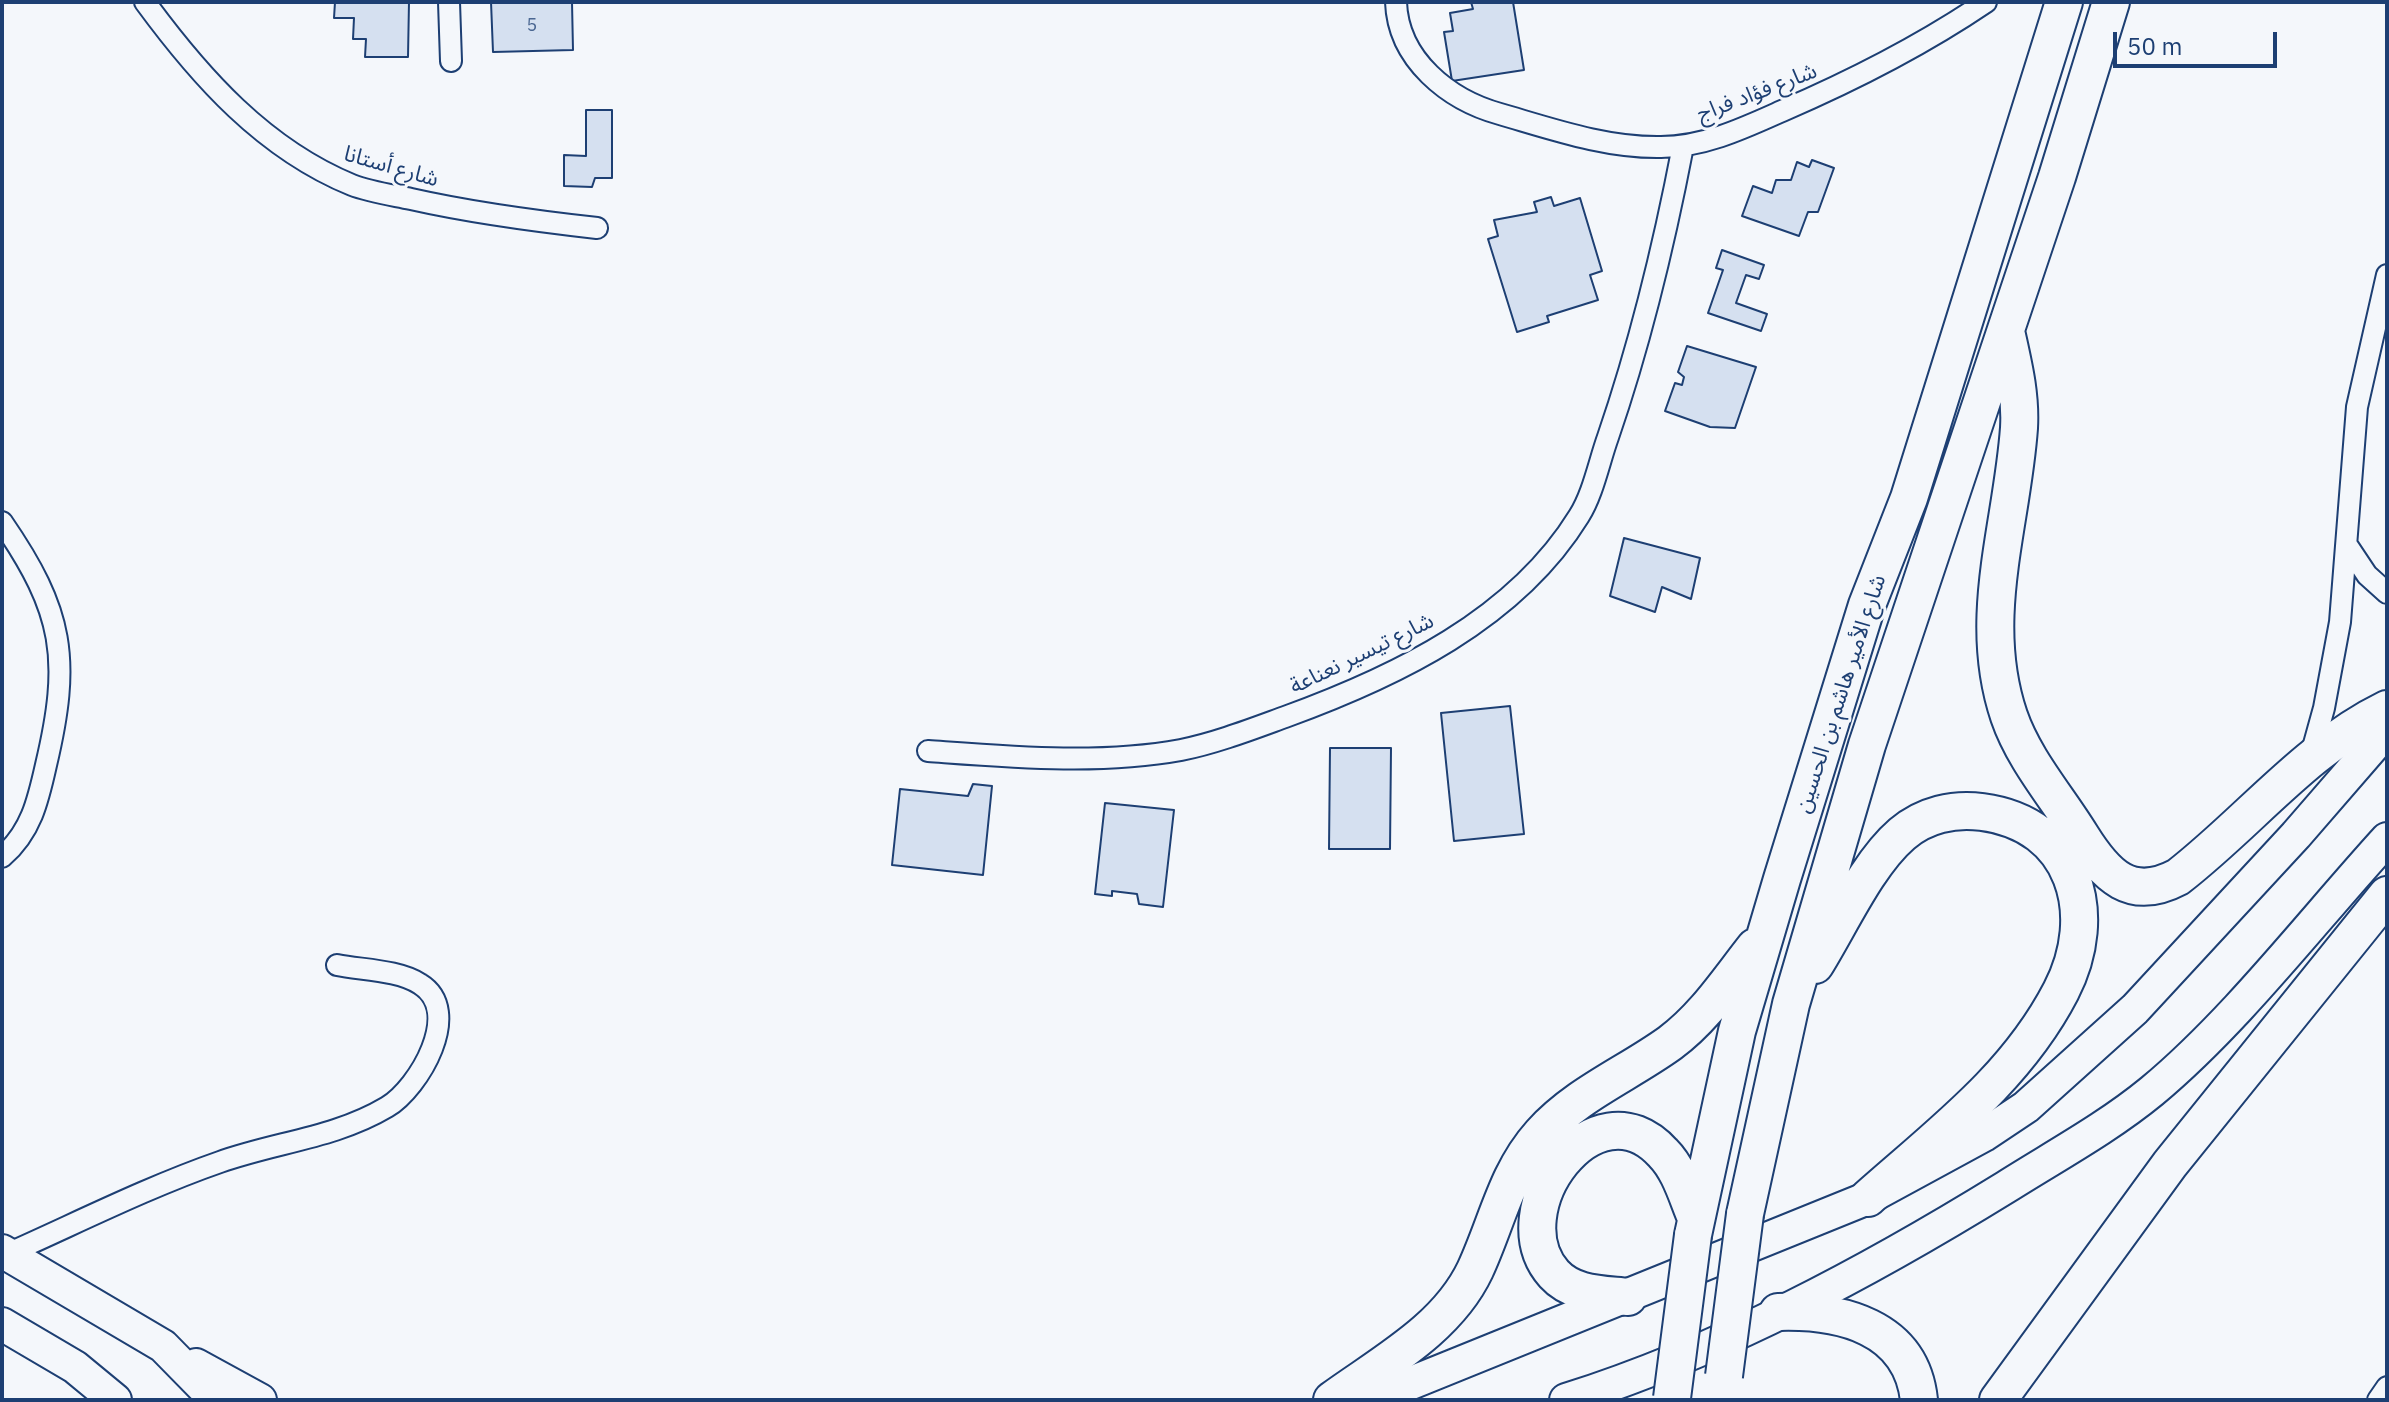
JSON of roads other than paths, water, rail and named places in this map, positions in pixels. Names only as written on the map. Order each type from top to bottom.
[{"type":"highway","name":"شارع الأمير هاشم بن الحسين","points":[[1724,1388],[1745,1214],[1791,1004],[1901,638],[2006,331],[2111,2]]},
{"type":"highway","name":"شارع الأمير هاشم بن الحسين","points":[[1672,1399],[1695,1226],[1737,1031],[1867,605],[1909,498],[2059,9]]},
{"type":"highway","points":[[2006,331],[2017,379],[2019,429],[1996,578],[1994,628],[1997,673],[2018,739],[2084,841],[2124,884],[2141,889],[2159,887],[2195,863],[2309,759],[2339,736],[2387,709]]},
{"type":"highway","points":[[1791,1004],[1884,855],[1902,834],[1932,816],[1969,810],[2024,822],[2053,843],[2063,857],[2077,902],[2079,934],[2062,989],[2011,1070],[1868,1198]]},
{"type":"highway","points":[[1998,1400],[2170,1164],[2387,895]]},
{"type":"highway","points":[[1332,1400],[1423,1334],[1453,1304],[1474,1272],[1521,1158],[1542,1133],[1591,1092],[1640,1063],[1695,1023],[1766,933]]},
{"type":"highway","points":[[1628,1297],[1580,1291],[1553,1273],[1546,1262],[1538,1238],[1539,1210],[1544,1189],[1561,1162],[1591,1136],[1610,1131],[1646,1138],[1672,1164],[1695,1226]]},
{"type":"highway","points":[[1778,1312],[1832,1313],[1858,1322],[1883,1336],[1912,1371],[1919,1400]]},
{"type":"main road","points":[[1369,1400],[1868,1198],[1995,1128],[2026,1107],[2135,1009],[2296,835],[2387,730]]},
{"type":"main road","points":[[1566,1400],[1622,1382],[1816,1297],[1967,1211],[2111,1122],[2154,1089],[2247,996],[2387,839]]},
{"type":"main road","points":[[4,1252],[260,1400]]},
{"type":"main road","points":[[2,1324],[75,1367],[115,1400]]},
{"type":"main road","points":[[163,1346],[216,1400]]},
{"type":"street","name":"شارع أستانا","points":[[145,2],[184,55],[230,103],[287,150],[317,169],[355,186],[476,214],[597,228]]},
{"type":"street","points":[[449,2],[451,61]]},
{"type":"street","name":"شارع فؤاد فراج","points":[[1396,2],[1404,36],[1419,61],[1436,81],[1461,100],[1477,108],[1611,143],[1683,146],[1760,121],[1893,61],[1986,2]]},
{"type":"street","name":"شارع تيسير نعناعة","points":[[928,751],[1068,758],[1181,750],[1335,699],[1413,661],[1476,622],[1551,555],[1580,514],[1634,362],[1661,262],[1683,146]]},
{"type":"street","points":[[2309,759],[2331,672],[2347,545],[2357,407],[2387,275]]},
{"type":"street","points":[[2,522],[42,587],[53,613],[62,685],[60,708],[31,823],[2,857]]},
{"type":"street","points":[[2347,545],[2367,575],[2387,593]]},
{"type":"street","points":[[4,1252],[220,1162],[349,1126],[402,1097],[423,1071],[433,1045],[439,1019],[432,996],[423,985],[411,979],[337,965]]},
{"type":"street","points":[[2378,1400],[2387,1387]]}]
